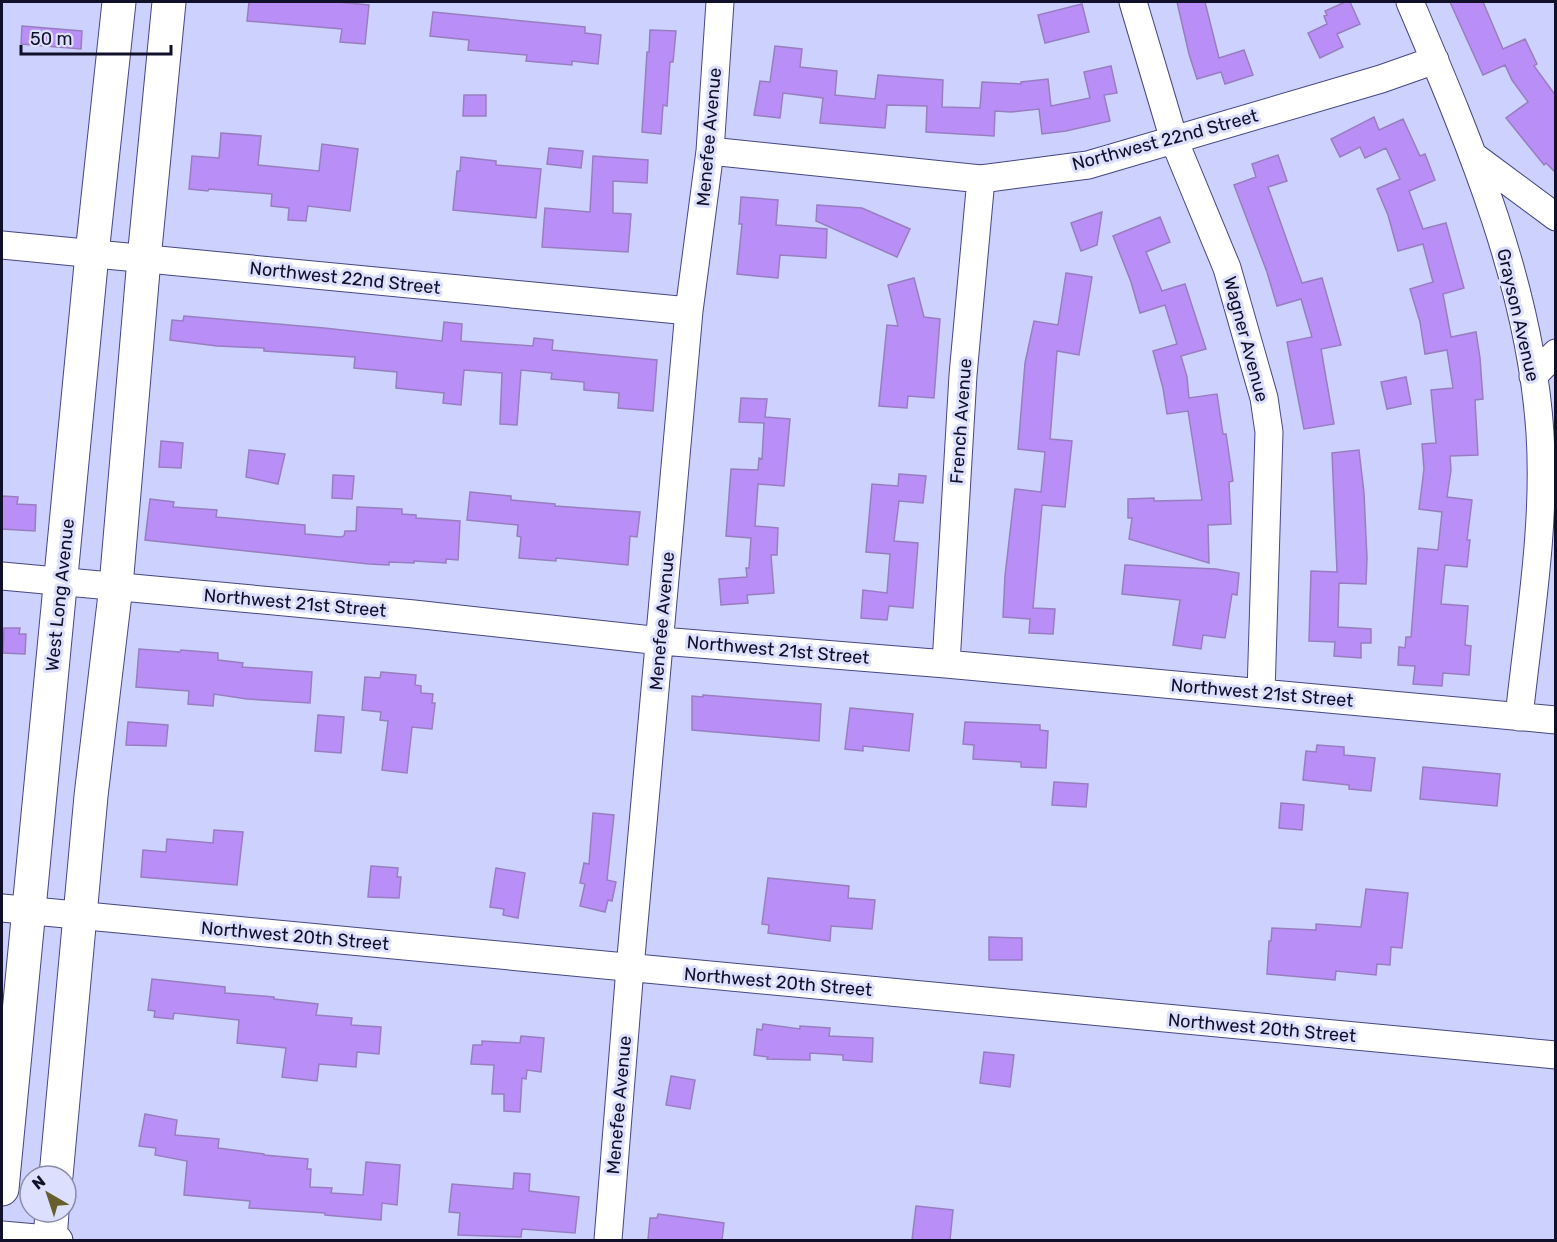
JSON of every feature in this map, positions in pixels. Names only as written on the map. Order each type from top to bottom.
[{"type":"main road","name":"West Long Avenue","points":[[2,1189],[15,910],[61,581],[119,2]]},
{"type":"main road","points":[[57,1164],[91,796],[116,586],[169,2]]},
{"type":"main road","points":[[50,1240],[51,1224]]},
{"type":"street","name":"Menefee Avenue","points":[[608,1240],[689,311],[710,151],[720,2]]},
{"type":"street","name":"Wagner Avenue","points":[[1133,2],[1174,140],[1227,268],[1263,398],[1269,432],[1261,693]]},
{"type":"street","name":"Grayson Avenue","points":[[1410,2],[1475,157],[1508,260],[1530,352],[1540,433],[1540,519],[1519,717]]},
{"type":"street","name":"Northwest 22nd Street","points":[[710,151],[981,179],[1088,165],[1381,79],[1435,60]]},
{"type":"street","points":[[1475,157],[1556,217]]},
{"type":"street","name":"French Avenue","points":[[946,664],[963,375],[981,179]]},
{"type":"street","name":"Northwest 22nd Street","points":[[2,245],[689,311]]},
{"type":"street","points":[[1533,376],[1556,353]]},
{"type":"street","name":"Northwest 21st Street","points":[[2,576],[414,614],[660,640],[1556,720]]},
{"type":"street","name":"Northwest 20th Street","points":[[15,910],[1556,1055]]},
{"type":"street","points":[[2,1235],[59,1240]]},
{"type":"building","points":[[249,2],[337,2],[369,5],[365,44],[340,42],[342,29],[247,21]]},
{"type":"building","points":[[1177,2],[1205,2],[1219,58],[1244,50],[1253,75],[1225,84],[1221,72],[1197,79]]},
{"type":"building","points":[[1350,2],[1360,24],[1337,34],[1343,47],[1320,58],[1308,33],[1327,24],[1325,11]]},
{"type":"building","points":[[1450,2],[1483,2],[1503,49],[1525,39],[1537,64],[1534,66],[1556,96],[1556,173],[1546,163],[1544,165],[1506,118],[1528,102],[1512,80],[1505,65],[1483,75]]},
{"type":"building","points":[[1082,4],[1089,32],[1045,43],[1038,15]]},
{"type":"building","points":[[433,12],[585,27],[585,33],[601,35],[598,64],[572,61],[572,65],[526,61],[527,55],[468,50],[469,40],[430,36]]},
{"type":"building","points":[[22,26],[82,31],[81,49],[21,44]]},
{"type":"building","points":[[650,30],[676,31],[673,62],[670,62],[667,106],[663,105],[661,134],[642,132]]},
{"type":"building","points":[[775,46],[802,49],[800,67],[837,71],[835,95],[875,99],[878,75],[943,80],[942,107],[980,108],[982,82],[1021,84],[1021,82],[1048,79],[1051,106],[1090,98],[1084,72],[1111,66],[1117,93],[1104,95],[1110,121],[1042,134],[1039,109],[995,111],[994,136],[926,132],[927,106],[887,105],[885,128],[820,123],[823,98],[783,93],[780,118],[754,115],[760,81],[770,82]]},
{"type":"building","points":[[464,95],[486,95],[486,116],[463,116]]},
{"type":"building","points":[[1374,117],[1379,130],[1403,119],[1420,156],[1425,154],[1435,180],[1409,191],[1423,229],[1446,223],[1464,288],[1443,294],[1451,337],[1476,332],[1480,358],[1483,399],[1475,400],[1478,455],[1450,456],[1451,470],[1447,497],[1472,500],[1467,540],[1470,540],[1467,567],[1445,565],[1441,604],[1468,606],[1465,645],[1471,646],[1469,675],[1443,673],[1442,686],[1413,684],[1415,666],[1398,665],[1399,647],[1405,648],[1406,637],[1411,637],[1418,548],[1438,550],[1442,512],[1419,509],[1424,469],[1422,444],[1436,443],[1431,390],[1453,388],[1447,350],[1425,354],[1420,322],[1410,289],[1433,282],[1423,244],[1398,251],[1388,215],[1377,189],[1400,179],[1386,148],[1365,158],[1360,147],[1340,157],[1331,139]]},
{"type":"building","points":[[221,133],[261,136],[258,165],[319,171],[322,144],[358,149],[350,211],[308,206],[306,221],[288,220],[289,208],[271,206],[272,194],[189,189],[192,156],[219,158]]},
{"type":"building","points":[[549,148],[583,151],[581,168],[547,164]]},
{"type":"building","points":[[1278,155],[1287,181],[1268,187],[1302,283],[1322,278],[1341,345],[1321,349],[1334,424],[1304,429],[1287,342],[1312,337],[1301,299],[1277,306],[1267,272],[1234,185],[1256,177],[1252,164]]},
{"type":"building","points":[[593,156],[648,160],[647,183],[613,181],[613,213],[631,214],[628,252],[542,247],[545,208],[590,212]]},
{"type":"building","points":[[461,157],[496,161],[496,165],[541,169],[536,218],[453,210],[457,171],[460,171]]},
{"type":"building","points":[[741,197],[778,200],[776,225],[827,229],[826,258],[780,255],[778,278],[737,274],[742,224],[739,224]]},
{"type":"building","points":[[817,205],[862,208],[910,229],[897,257],[816,221]]},
{"type":"building","points":[[1102,212],[1097,245],[1081,251],[1071,223]]},
{"type":"building","points":[[1160,217],[1170,242],[1146,252],[1162,291],[1185,284],[1206,349],[1181,356],[1187,377],[1189,398],[1217,394],[1233,481],[1229,482],[1231,524],[1208,525],[1209,563],[1129,539],[1132,518],[1128,518],[1128,499],[1202,500],[1188,411],[1167,414],[1153,351],[1177,344],[1165,305],[1140,313],[1113,236]]},
{"type":"building","points":[[1066,273],[1092,277],[1079,355],[1057,351],[1050,439],[1072,441],[1065,507],[1042,505],[1033,608],[1055,609],[1053,634],[1029,633],[1030,619],[1003,617],[1005,576],[1015,489],[1041,492],[1045,452],[1018,449],[1025,363],[1034,321],[1058,325]]},
{"type":"building","points":[[914,278],[924,317],[940,319],[934,398],[908,396],[907,408],[879,406],[887,325],[898,326],[888,285]]},
{"type":"building","points":[[184,316],[442,341],[444,322],[462,324],[461,341],[533,346],[534,338],[553,340],[552,350],[657,360],[653,411],[618,408],[619,393],[584,390],[584,382],[551,379],[552,373],[521,370],[517,425],[500,424],[502,373],[464,370],[461,405],[443,403],[444,393],[396,388],[397,372],[354,368],[355,357],[264,351],[264,348],[217,346],[170,340],[172,320],[183,321]]},
{"type":"building","points":[[1406,377],[1411,404],[1387,409],[1381,382]]},
{"type":"building","points":[[741,398],[767,399],[765,417],[790,419],[784,486],[758,484],[755,526],[778,528],[777,555],[771,555],[774,593],[747,595],[748,603],[721,605],[719,579],[747,577],[746,568],[749,568],[751,538],[726,536],[731,469],[758,470],[759,458],[762,459],[764,423],[739,422]]},
{"type":"building","points":[[161,441],[183,443],[181,468],[159,467]]},
{"type":"building","points":[[249,450],[285,454],[278,484],[246,477]]},
{"type":"building","points":[[1359,450],[1364,493],[1366,584],[1339,583],[1338,627],[1371,629],[1371,643],[1361,643],[1361,658],[1334,656],[1335,642],[1309,641],[1311,571],[1337,572],[1332,453]]},
{"type":"building","points":[[899,474],[926,476],[923,503],[899,501],[894,541],[918,543],[913,608],[889,606],[887,620],[861,618],[863,590],[887,593],[890,554],[866,552],[872,484],[898,486]]},
{"type":"building","points":[[333,475],[354,476],[352,499],[332,498]]},
{"type":"building","points":[[470,492],[511,496],[511,500],[555,504],[555,506],[640,512],[637,537],[630,536],[628,565],[556,558],[556,561],[519,558],[521,537],[517,536],[518,525],[467,520]]},
{"type":"building","points":[[2,496],[18,497],[17,504],[36,505],[35,531],[2,529]]},
{"type":"building","points":[[150,499],[174,502],[173,507],[217,510],[216,517],[305,525],[305,534],[340,537],[344,536],[345,531],[356,531],[357,507],[402,509],[402,514],[416,515],[416,518],[460,521],[458,560],[446,559],[446,563],[414,561],[414,563],[389,562],[389,565],[369,564],[145,540]]},
{"type":"building","points":[[1125,565],[1216,569],[1239,573],[1237,595],[1232,594],[1225,638],[1203,635],[1201,649],[1173,645],[1180,600],[1122,594]]},
{"type":"building","points":[[4,628],[20,628],[19,634],[26,634],[25,654],[3,653]]},
{"type":"building","points":[[139,649],[218,653],[218,660],[243,663],[242,667],[312,672],[310,703],[247,699],[214,694],[213,706],[188,704],[189,691],[136,687]]},
{"type":"building","points":[[381,672],[416,675],[415,685],[421,686],[421,693],[433,694],[432,703],[435,703],[432,729],[412,727],[407,773],[382,770],[388,721],[380,720],[381,712],[362,710],[365,677],[380,678]]},
{"type":"building","points":[[703,695],[821,704],[819,741],[692,730],[692,696],[703,697]]},
{"type":"building","points":[[850,708],[913,714],[909,751],[863,746],[863,751],[845,749]]},
{"type":"building","points":[[318,715],[344,717],[341,753],[315,751]]},
{"type":"building","points":[[128,722],[168,725],[166,746],[126,745]]},
{"type":"building","points":[[965,722],[1040,725],[1040,730],[1048,731],[1046,768],[1021,767],[1021,762],[973,759],[974,745],[963,744]]},
{"type":"building","points":[[1317,745],[1344,747],[1344,755],[1375,758],[1371,791],[1349,789],[1349,785],[1303,780],[1306,751],[1316,752]]},
{"type":"building","points":[[1423,767],[1500,774],[1497,806],[1420,799]]},
{"type":"building","points":[[1054,782],[1088,784],[1086,807],[1052,805]]},
{"type":"building","points":[[1281,803],[1304,805],[1302,830],[1279,828]]},
{"type":"building","points":[[593,813],[614,815],[607,880],[616,882],[612,901],[608,900],[605,912],[580,906],[585,884],[580,883],[584,863],[589,864]]},
{"type":"building","points":[[214,830],[243,832],[237,885],[141,877],[143,850],[166,852],[167,839],[213,843]]},
{"type":"building","points":[[371,866],[398,868],[397,877],[401,877],[399,898],[368,897]]},
{"type":"building","points":[[496,868],[525,873],[518,918],[503,915],[504,909],[490,907]]},
{"type":"building","points":[[768,878],[849,886],[848,898],[875,900],[872,929],[831,926],[830,941],[768,933],[769,925],[762,924]]},
{"type":"building","points":[[1366,889],[1408,893],[1402,948],[1391,947],[1390,965],[1377,964],[1376,975],[1336,971],[1335,980],[1267,974],[1272,928],[1316,930],[1316,924],[1361,927]]},
{"type":"building","points":[[989,937],[1022,938],[1022,960],[989,960]]},
{"type":"building","points":[[152,979],[225,987],[225,993],[318,1004],[316,1015],[352,1018],[351,1025],[381,1027],[379,1054],[357,1052],[356,1067],[319,1064],[317,1081],[282,1077],[286,1048],[237,1043],[239,1020],[174,1013],[173,1019],[154,1017],[155,1011],[148,1010]]},
{"type":"building","points":[[763,1024],[800,1029],[800,1026],[830,1028],[829,1036],[873,1038],[872,1062],[843,1060],[843,1055],[810,1053],[810,1060],[767,1059],[768,1057],[754,1055],[757,1029],[762,1030]]},
{"type":"building","points":[[521,1036],[544,1038],[541,1072],[527,1070],[526,1079],[522,1078],[520,1112],[504,1111],[504,1094],[492,1094],[494,1065],[471,1064],[473,1045],[482,1045],[482,1041],[520,1043]]},
{"type":"building","points":[[984,1052],[1014,1055],[1010,1087],[980,1083]]},
{"type":"building","points":[[671,1076],[695,1080],[690,1109],[666,1105]]},
{"type":"building","points":[[145,1114],[177,1120],[175,1135],[219,1139],[218,1148],[308,1159],[307,1169],[311,1169],[310,1187],[332,1188],[331,1193],[363,1195],[366,1162],[400,1165],[397,1205],[382,1203],[381,1220],[325,1215],[325,1213],[249,1208],[250,1201],[184,1195],[187,1161],[155,1155],[156,1148],[139,1146]]},
{"type":"building","points":[[514,1173],[530,1174],[529,1191],[579,1197],[575,1233],[522,1229],[521,1237],[458,1235],[460,1213],[449,1212],[452,1184],[513,1189]]},
{"type":"building","points":[[916,1206],[953,1210],[950,1240],[912,1240]]},
{"type":"building","points":[[658,1214],[724,1223],[722,1240],[648,1240],[650,1218],[657,1218]]}]
